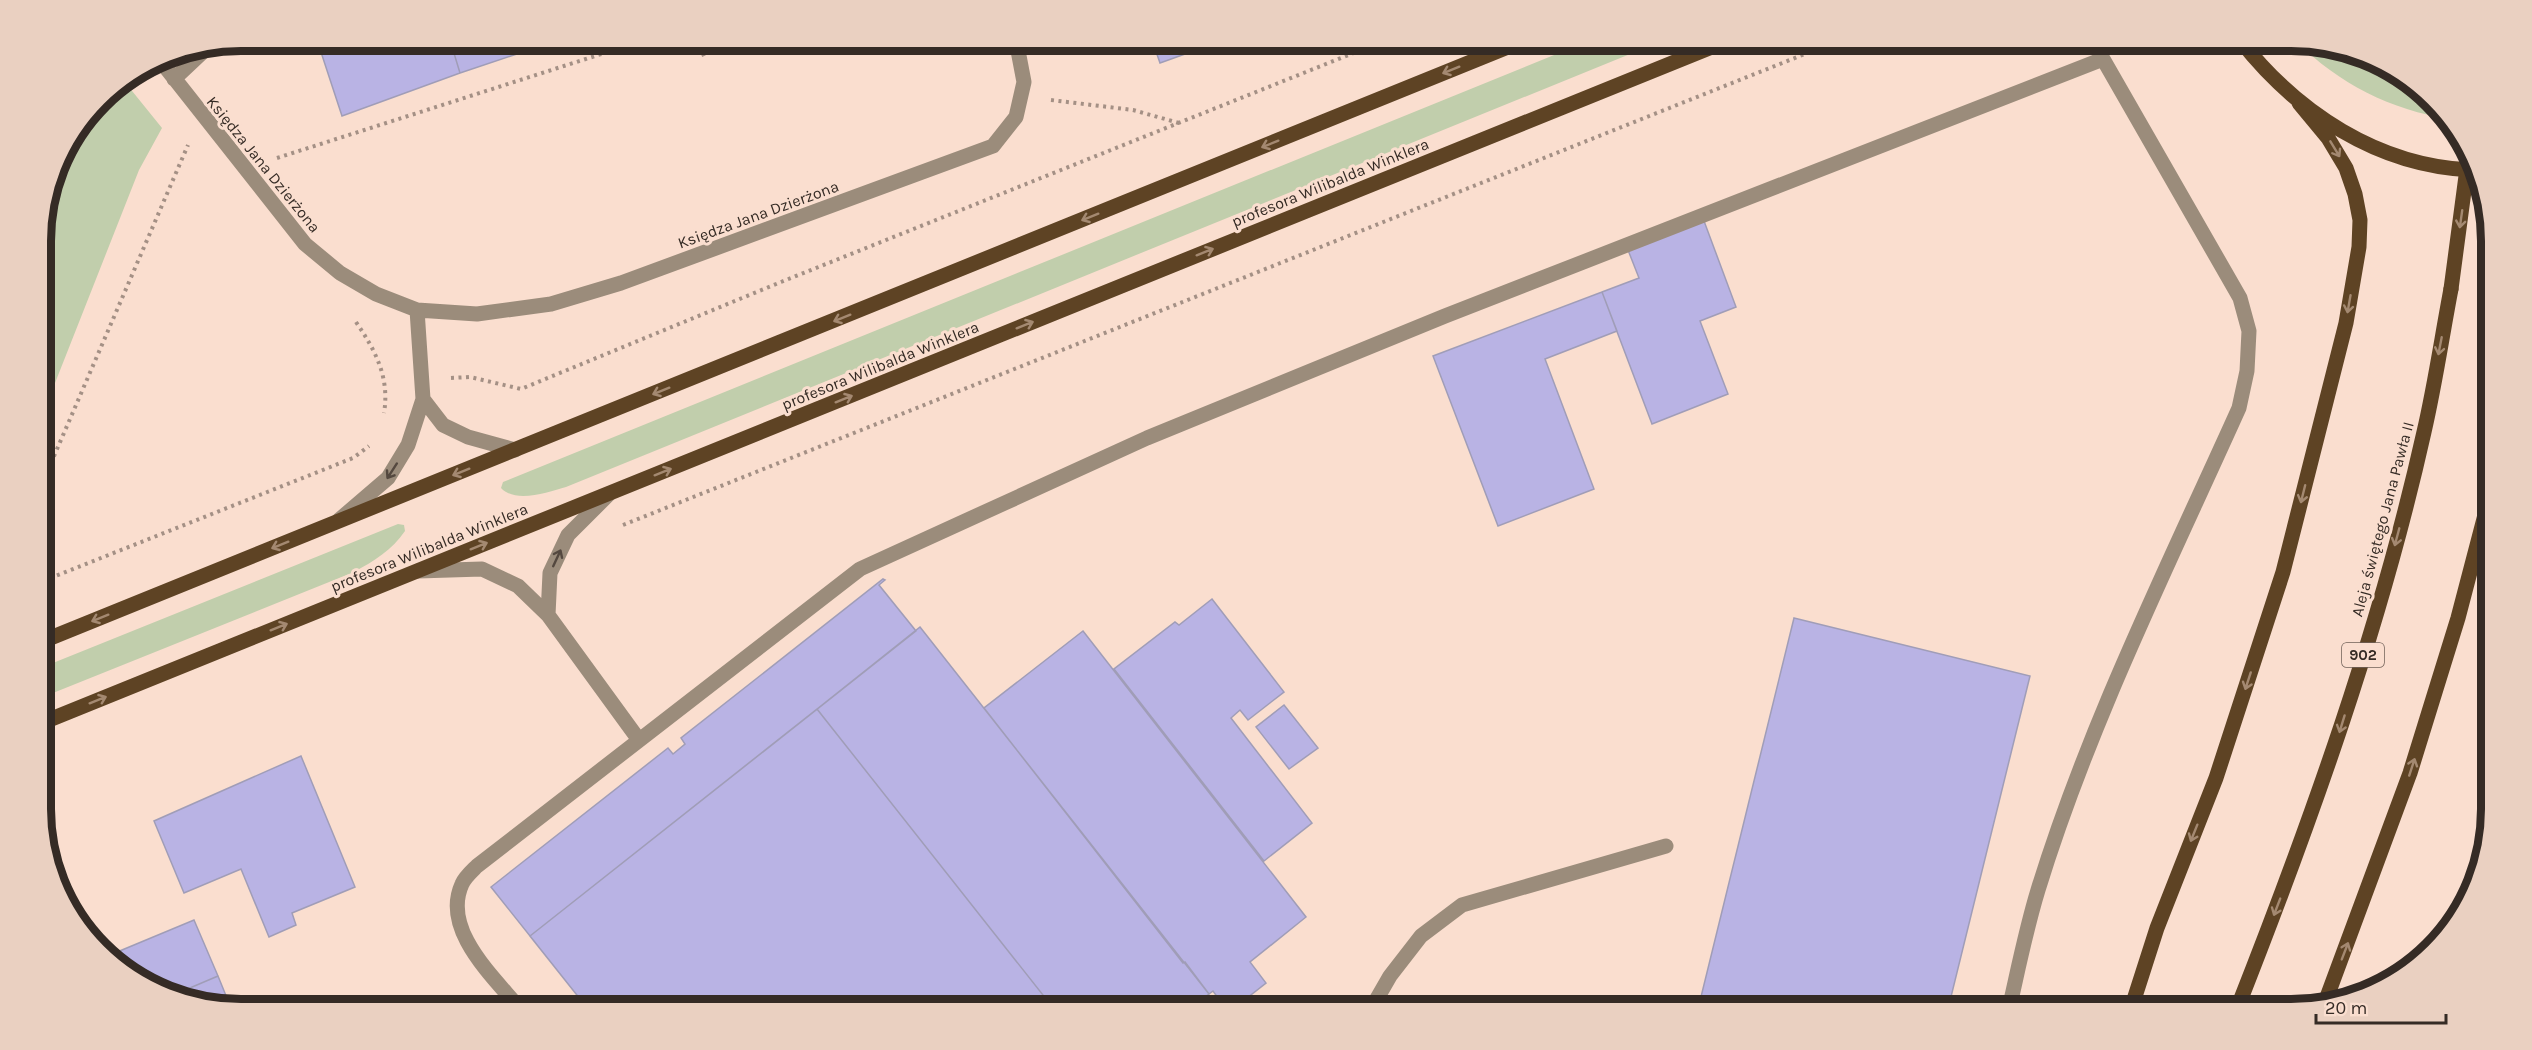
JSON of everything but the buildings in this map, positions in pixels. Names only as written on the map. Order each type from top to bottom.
[{"type":"main road","points":[[51,638],[1498,51]]},
{"type":"main road","name":"profesora Wilibalda Winklera","points":[[51,719],[1702,51]]},
{"type":"main road","points":[[2134,999],[2157,928],[2216,778],[2283,572],[2346,323],[2359,246],[2360,220],[2355,194],[2346,168],[2328,138],[2300,103],[2248,51]]},
{"type":"main road","points":[[2300,103],[2355,140],[2398,157],[2444,169],[2468,170]]},
{"type":"main road","name":"Aleja świętego Jana Pawła II","points":[[2241,999],[2280,901],[2330,762],[2380,602],[2424,432],[2451,289],[2467,168]]},
{"type":"main road","points":[[2328,995],[2410,773],[2458,618],[2481,530]]},
{"type":"street","name":"Księdza Jana Dzierżona","points":[[165,67],[304,244],[331,266],[376,294],[417,310],[477,314],[551,304],[621,283],[957,162],[993,146],[1016,117],[1024,82],[1018,51]]},
{"type":"street","points":[[174,79],[199,56]]},
{"type":"street","points":[[511,999],[470,947],[459,925],[457,900],[462,882],[477,866],[860,568],[1158,434],[1444,316],[2103,59],[2240,298],[2249,332],[2247,371],[2238,408],[2096,728],[2068,800],[2037,891],[2011,999]]},
{"type":"street","points":[[335,523],[388,478],[408,445],[423,399],[417,310]]},
{"type":"street","points":[[423,399],[444,425],[468,437],[515,450]]},
{"type":"street","points":[[548,615],[550,573],[568,534],[609,494]]},
{"type":"street","points":[[418,571],[482,569],[518,586],[548,615],[639,740]]},
{"type":"street","points":[[1377,999],[1390,976],[1421,936],[1462,905],[1666,846]]},
{"type":"path","points":[[251,174],[268,161],[613,51]]},
{"type":"path","points":[[702,51],[706,60]]},
{"type":"path","points":[[470,377],[521,389],[1359,51]]},
{"type":"path","points":[[619,527],[1812,51]]},
{"type":"path","points":[[1021,97],[1133,110],[1181,123]]},
{"type":"path","points":[[51,463],[201,114]]},
{"type":"path","points":[[356,322],[375,351],[384,382],[383,416]]},
{"type":"path","points":[[51,578],[354,458],[366,450],[373,441]]},
{"type":"green space","points":[[1564,51],[1637,51],[566,487],[523,496],[507,493],[501,488],[503,482]]},
{"type":"green space","points":[[2309,52],[2340,57],[2364,65],[2407,90],[2434,116],[2407,109],[2367,93],[2330,70]]},
{"type":"green space","points":[[129,87],[162,128],[139,170],[51,393],[51,228],[57,192],[65,168],[90,125]]},
{"type":"green space","points":[[398,524],[404,525],[405,531],[394,544],[354,572],[51,694],[51,664]]}]
